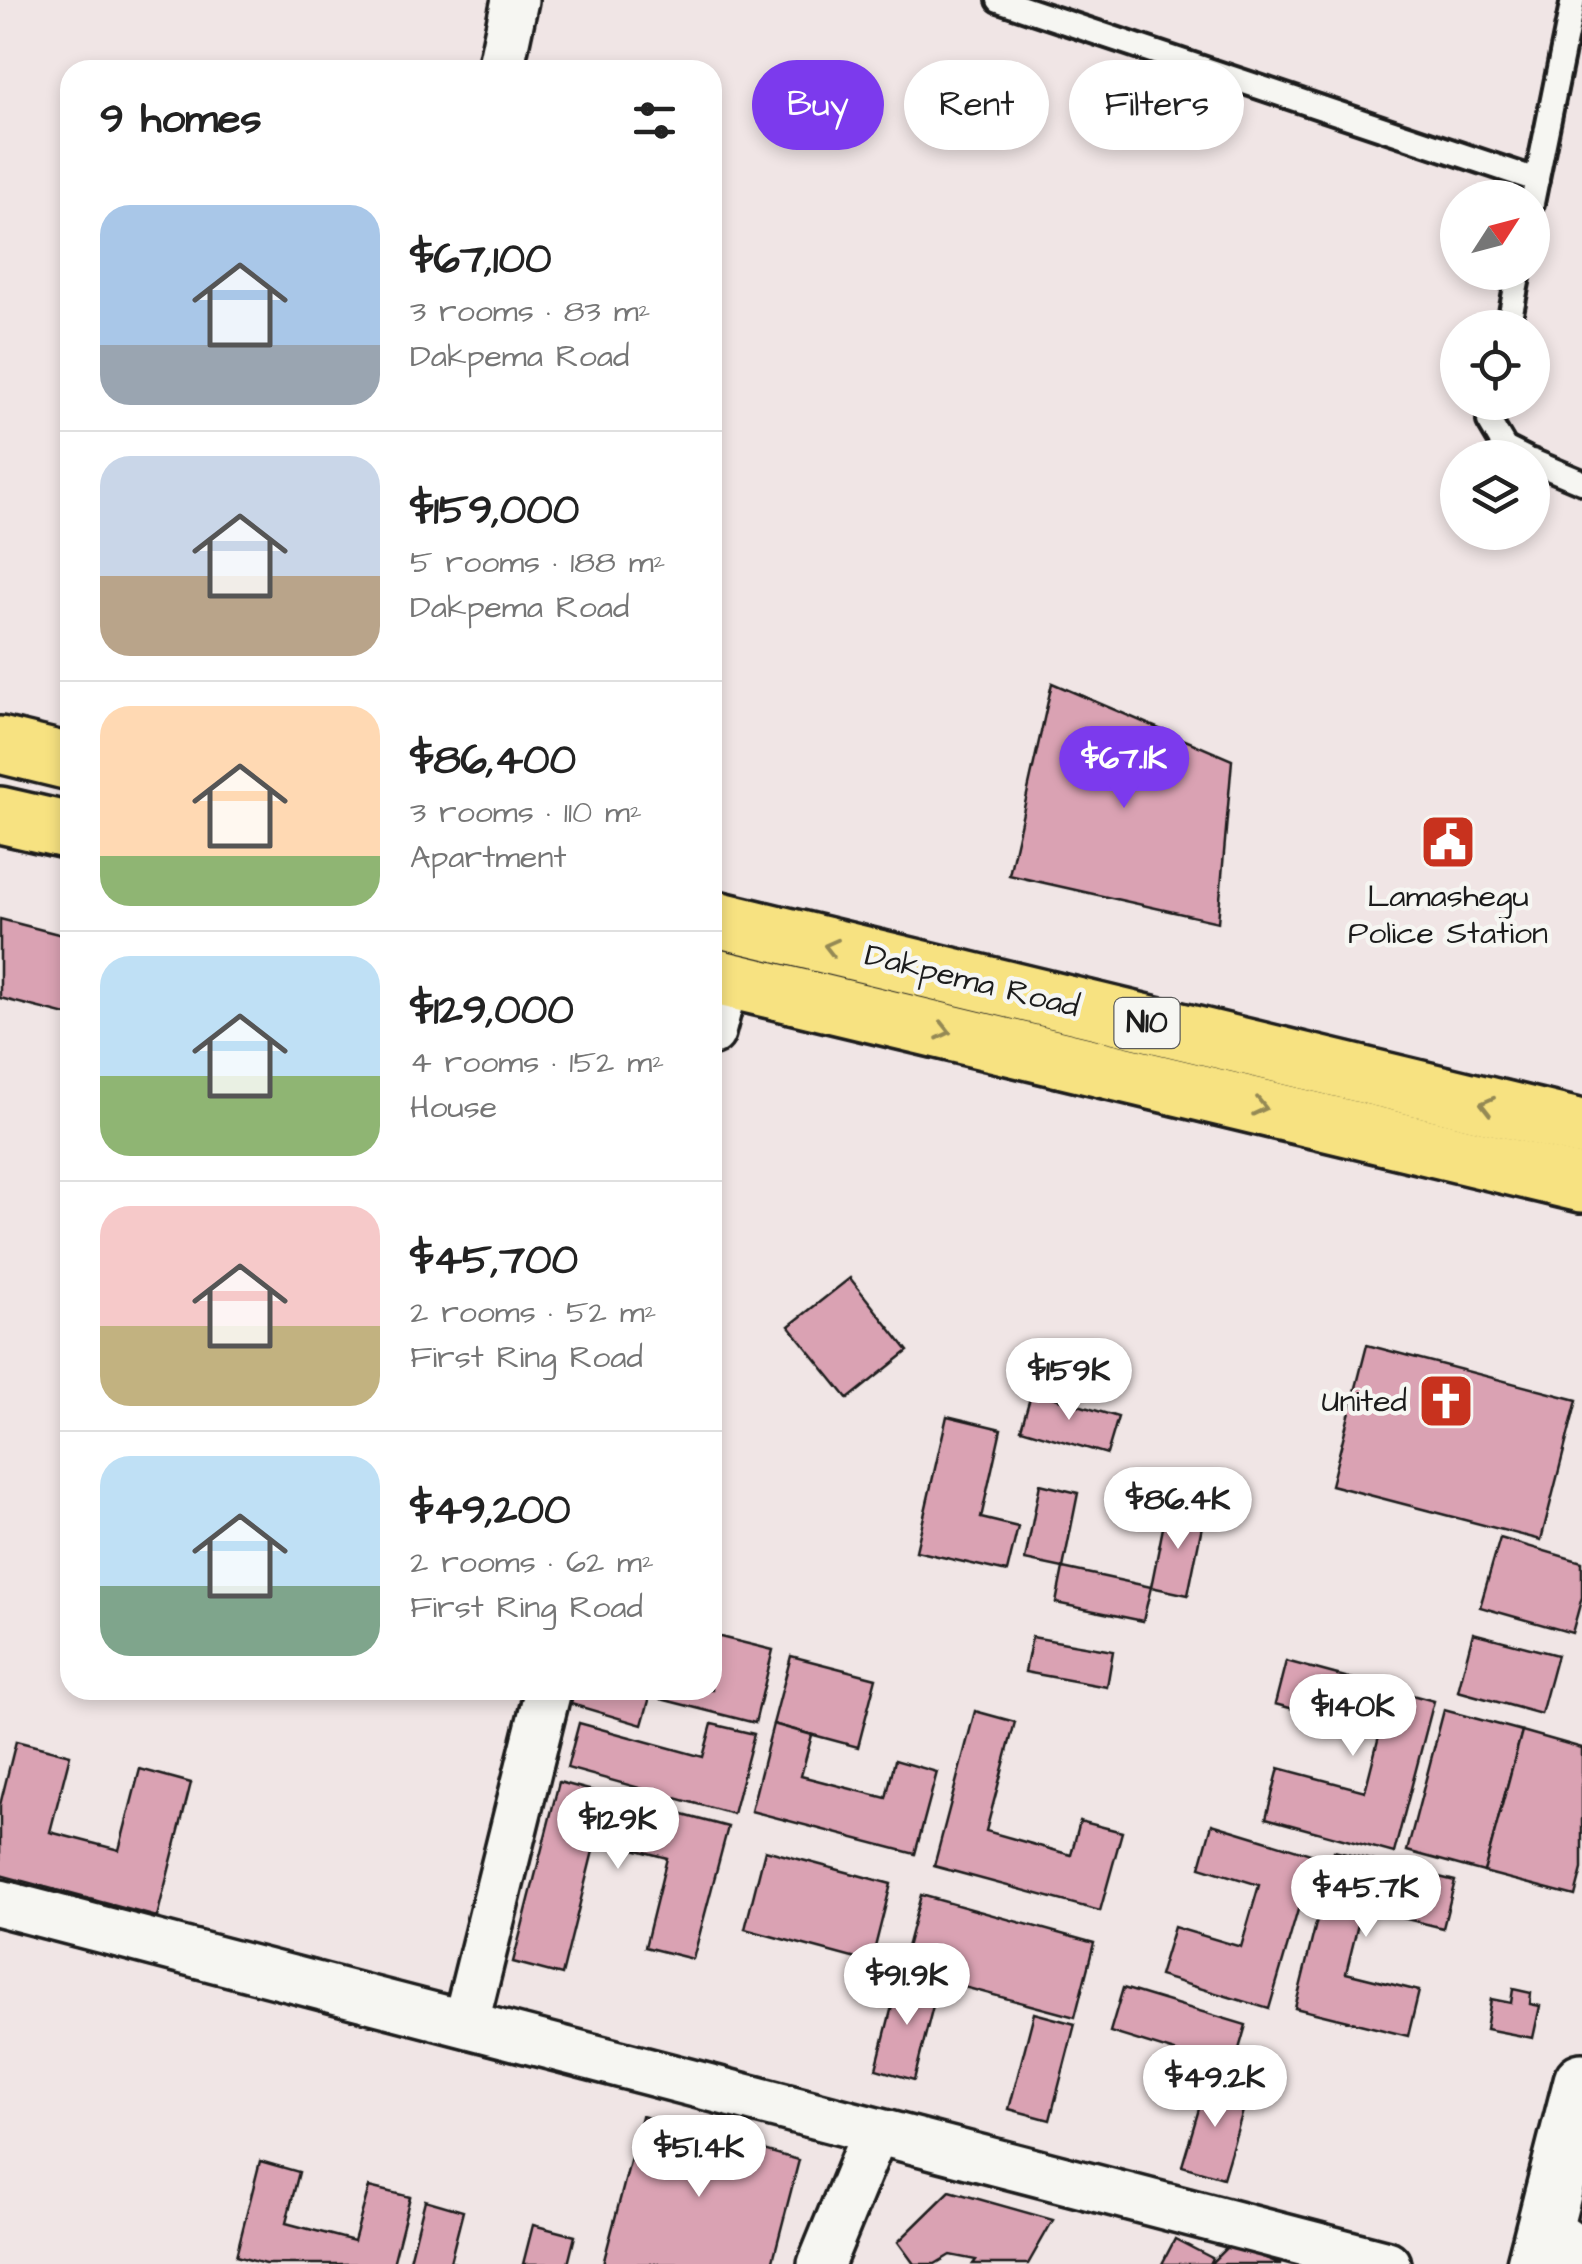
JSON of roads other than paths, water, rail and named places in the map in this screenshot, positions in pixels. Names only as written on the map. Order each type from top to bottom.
[{"type":"highway","points":[[0,745],[60,760]]},
{"type":"highway","points":[[0,815],[60,829]]},
{"type":"highway","name":"Dakpema Road","points":[[722,920],[1582,1128]]},
{"type":"highway","name":"Dakpema Road","points":[[722,979],[1582,1184]]},
{"type":"street","points":[[502,60],[516,0]]},
{"type":"street","points":[[466,2021],[546,1700]]},
{"type":"street","points":[[0,1903],[466,2021],[875,2132],[1388,2264]]},
{"type":"street","points":[[1554,2248],[1582,2080]]},
{"type":"street","points":[[821,2264],[875,2132]]},
{"type":"lane","points":[[1000,0],[1537,180],[1573,0]]},
{"type":"lane","points":[[1550,469],[1582,482]]},
{"type":"place","name":"Lamashegu Police Station","points":[[1448,842]]},
{"type":"place","name":"United","points":[[1446,1401]]}]
